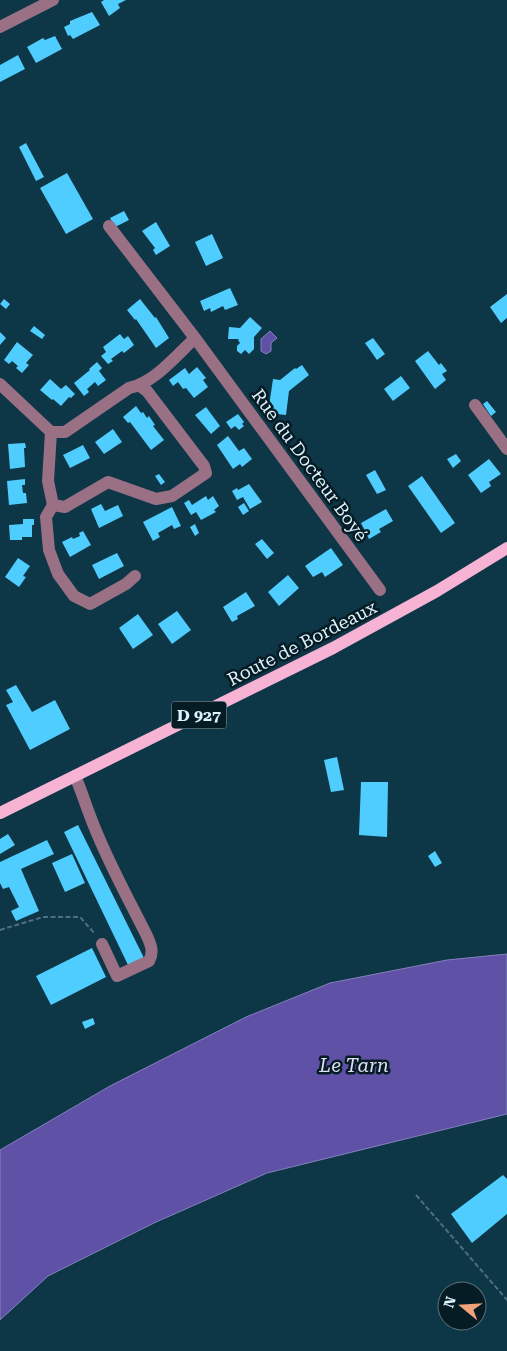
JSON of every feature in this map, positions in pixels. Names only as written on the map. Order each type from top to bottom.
[{"type":"main road","name":"Route de Bordeaux","points":[[0,813],[365,631],[437,591],[507,548]]},
{"type":"street","points":[[0,27],[53,0]]},
{"type":"street","name":"Rue du Docteur Boyé","points":[[109,226],[195,338],[380,590]]},
{"type":"street","points":[[0,384],[50,432],[65,432],[129,388],[140,386],[152,378],[195,338]]},
{"type":"street","points":[[52,505],[65,507],[108,482],[156,498],[172,496],[206,473],[204,466],[164,413],[147,391],[140,386]]},
{"type":"street","points":[[475,405],[507,449]]},
{"type":"street","points":[[50,432],[48,481],[52,505],[46,517],[49,550],[58,574],[74,596],[90,604],[126,584],[135,576]]},
{"type":"street","points":[[75,776],[108,859],[147,936],[152,956],[149,961],[117,976],[102,944]]},
{"type":"path","points":[[0,930],[43,917],[80,917],[102,944]]},
{"type":"path","points":[[416,1195],[507,1300]]},
{"type":"water","points":[[270,331],[277,338],[271,343],[271,351],[266,354],[261,351],[261,339]]},
{"type":"water","name":"Le Tarn","points":[[507,954],[507,1114],[267,1173],[154,1223],[48,1276],[0,1320],[0,1150],[110,1086],[246,1017],[330,983],[447,960]]},
{"type":"building","points":[[104,0],[126,0],[118,4],[120,8],[109,16],[101,2]]},
{"type":"building","points":[[92,12],[100,25],[73,39],[70,35],[68,36],[64,27],[70,24],[70,21]]},
{"type":"building","points":[[55,36],[62,49],[36,63],[27,47],[43,38],[45,40]]},
{"type":"building","points":[[18,55],[25,69],[0,82],[0,65]]},
{"type":"building","points":[[26,143],[44,177],[36,181],[19,147]]},
{"type":"building","points":[[67,173],[93,219],[66,234],[40,188]]},
{"type":"building","points":[[124,211],[129,220],[115,227],[110,218]]},
{"type":"building","points":[[156,222],[170,246],[156,255],[153,250],[155,248],[142,231]]},
{"type":"building","points":[[212,234],[223,258],[206,266],[195,242]]},
{"type":"building","points":[[230,288],[238,305],[225,310],[223,306],[211,312],[210,308],[204,311],[200,301]]},
{"type":"building","points":[[507,294],[507,318],[501,323],[490,307]]},
{"type":"building","points":[[4,299],[10,304],[6,309],[0,304]]},
{"type":"building","points":[[140,299],[156,317],[169,338],[156,348],[136,319],[127,310]]},
{"type":"building","points":[[250,317],[262,328],[254,337],[254,349],[249,354],[245,350],[241,354],[237,351],[237,346],[240,343],[239,339],[228,339],[229,327],[240,328]]},
{"type":"building","points":[[34,326],[45,335],[42,339],[30,331]]},
{"type":"building","points":[[0,332],[6,338],[0,345]]},
{"type":"building","points":[[120,334],[124,339],[128,336],[134,345],[124,353],[122,351],[111,359],[113,361],[108,364],[101,356],[106,352],[103,347]]},
{"type":"building","points":[[373,338],[385,354],[377,360],[365,343]]},
{"type":"building","points":[[17,342],[33,355],[26,363],[29,365],[22,373],[12,361],[9,364],[4,360]]},
{"type":"building","points":[[428,351],[439,365],[441,363],[447,371],[442,374],[446,380],[435,389],[415,361]]},
{"type":"building","points":[[97,362],[102,368],[99,371],[106,380],[98,386],[95,382],[87,389],[89,392],[84,396],[74,383]]},
{"type":"building","points":[[302,365],[309,375],[289,391],[286,415],[268,413],[273,379],[280,380]]},
{"type":"building","points":[[197,367],[206,378],[203,380],[208,387],[194,398],[178,382],[173,386],[169,380],[185,368],[189,374]]},
{"type":"building","points":[[401,376],[410,388],[393,401],[384,389]]},
{"type":"building","points":[[50,379],[61,389],[66,385],[75,394],[71,398],[69,397],[61,406],[40,390]]},
{"type":"building","points":[[487,401],[496,412],[491,416],[483,404]]},
{"type":"building","points":[[136,406],[147,418],[149,416],[155,425],[153,426],[164,440],[151,450],[130,422],[128,423],[123,417]]},
{"type":"building","points":[[206,407],[220,426],[211,434],[195,415]]},
{"type":"building","points":[[238,414],[244,422],[242,424],[244,426],[239,430],[235,426],[231,429],[226,422]]},
{"type":"building","points":[[113,429],[122,442],[104,454],[95,442]]},
{"type":"building","points":[[228,436],[239,451],[244,448],[252,459],[242,467],[240,464],[233,469],[217,445]]},
{"type":"building","points":[[25,443],[25,467],[10,469],[8,444]]},
{"type":"building","points":[[83,445],[90,458],[70,468],[63,455]]},
{"type":"building","points":[[456,454],[461,461],[453,468],[447,459]]},
{"type":"building","points":[[489,459],[501,474],[489,482],[491,486],[481,493],[468,475]]},
{"type":"building","points":[[375,470],[386,490],[377,494],[366,475]]},
{"type":"building","points":[[159,474],[165,482],[161,485],[155,476]]},
{"type":"building","points":[[422,476],[455,523],[441,533],[408,486]]},
{"type":"building","points":[[25,479],[25,485],[22,485],[23,493],[26,493],[27,503],[9,505],[7,481]]},
{"type":"building","points":[[249,484],[262,502],[250,509],[243,497],[237,500],[232,491]]},
{"type":"building","points":[[206,496],[208,500],[213,496],[219,506],[214,510],[216,512],[201,520],[196,512],[191,515],[184,503],[189,500],[192,505]]},
{"type":"building","points":[[244,503],[249,511],[243,515],[238,507]]},
{"type":"building","points":[[101,504],[105,511],[118,505],[123,516],[99,528],[91,509]]},
{"type":"building","points":[[172,507],[181,526],[174,529],[172,525],[158,533],[160,537],[153,541],[143,522]]},
{"type":"building","points":[[386,509],[393,521],[379,529],[381,532],[369,539],[361,523]]},
{"type":"building","points":[[23,519],[34,519],[32,537],[22,537],[22,540],[10,540],[9,525],[23,524]]},
{"type":"building","points":[[195,524],[199,533],[195,536],[190,527]]},
{"type":"building","points":[[83,531],[91,545],[70,557],[62,542],[72,537],[73,539],[80,536],[79,533]]},
{"type":"building","points":[[262,539],[274,553],[267,559],[255,544]]},
{"type":"building","points":[[331,548],[343,565],[325,577],[322,572],[313,577],[305,566]]},
{"type":"building","points":[[117,553],[124,566],[99,579],[92,565]]},
{"type":"building","points":[[18,558],[30,566],[23,576],[26,577],[19,587],[5,577]]},
{"type":"building","points":[[288,575],[299,588],[279,606],[268,592]]},
{"type":"building","points":[[246,592],[255,606],[237,616],[238,619],[232,622],[223,607]]},
{"type":"building","points":[[177,611],[191,630],[172,644],[158,624]]},
{"type":"building","points":[[138,614],[153,635],[133,649],[119,628]]},
{"type":"building","points":[[16,685],[32,712],[55,700],[70,729],[30,750],[6,705],[13,702],[6,690]]},
{"type":"building","points":[[337,757],[344,790],[331,792],[324,760]]},
{"type":"building","points":[[361,782],[388,782],[387,837],[359,835]]},
{"type":"building","points":[[78,825],[144,958],[128,965],[64,832]]},
{"type":"building","points":[[8,834],[15,845],[0,854],[0,839]]},
{"type":"building","points":[[47,840],[54,854],[21,869],[39,911],[16,921],[11,911],[19,907],[9,887],[3,889],[0,883],[0,862]]},
{"type":"building","points":[[435,851],[442,863],[435,867],[428,856]]},
{"type":"building","points":[[72,854],[85,883],[65,892],[52,863]]},
{"type":"building","points":[[92,948],[106,977],[51,1005],[36,976]]},
{"type":"building","points":[[93,1018],[95,1024],[85,1029],[82,1022]]},
{"type":"building","points":[[503,1175],[507,1179],[507,1214],[472,1243],[451,1214]]}]
